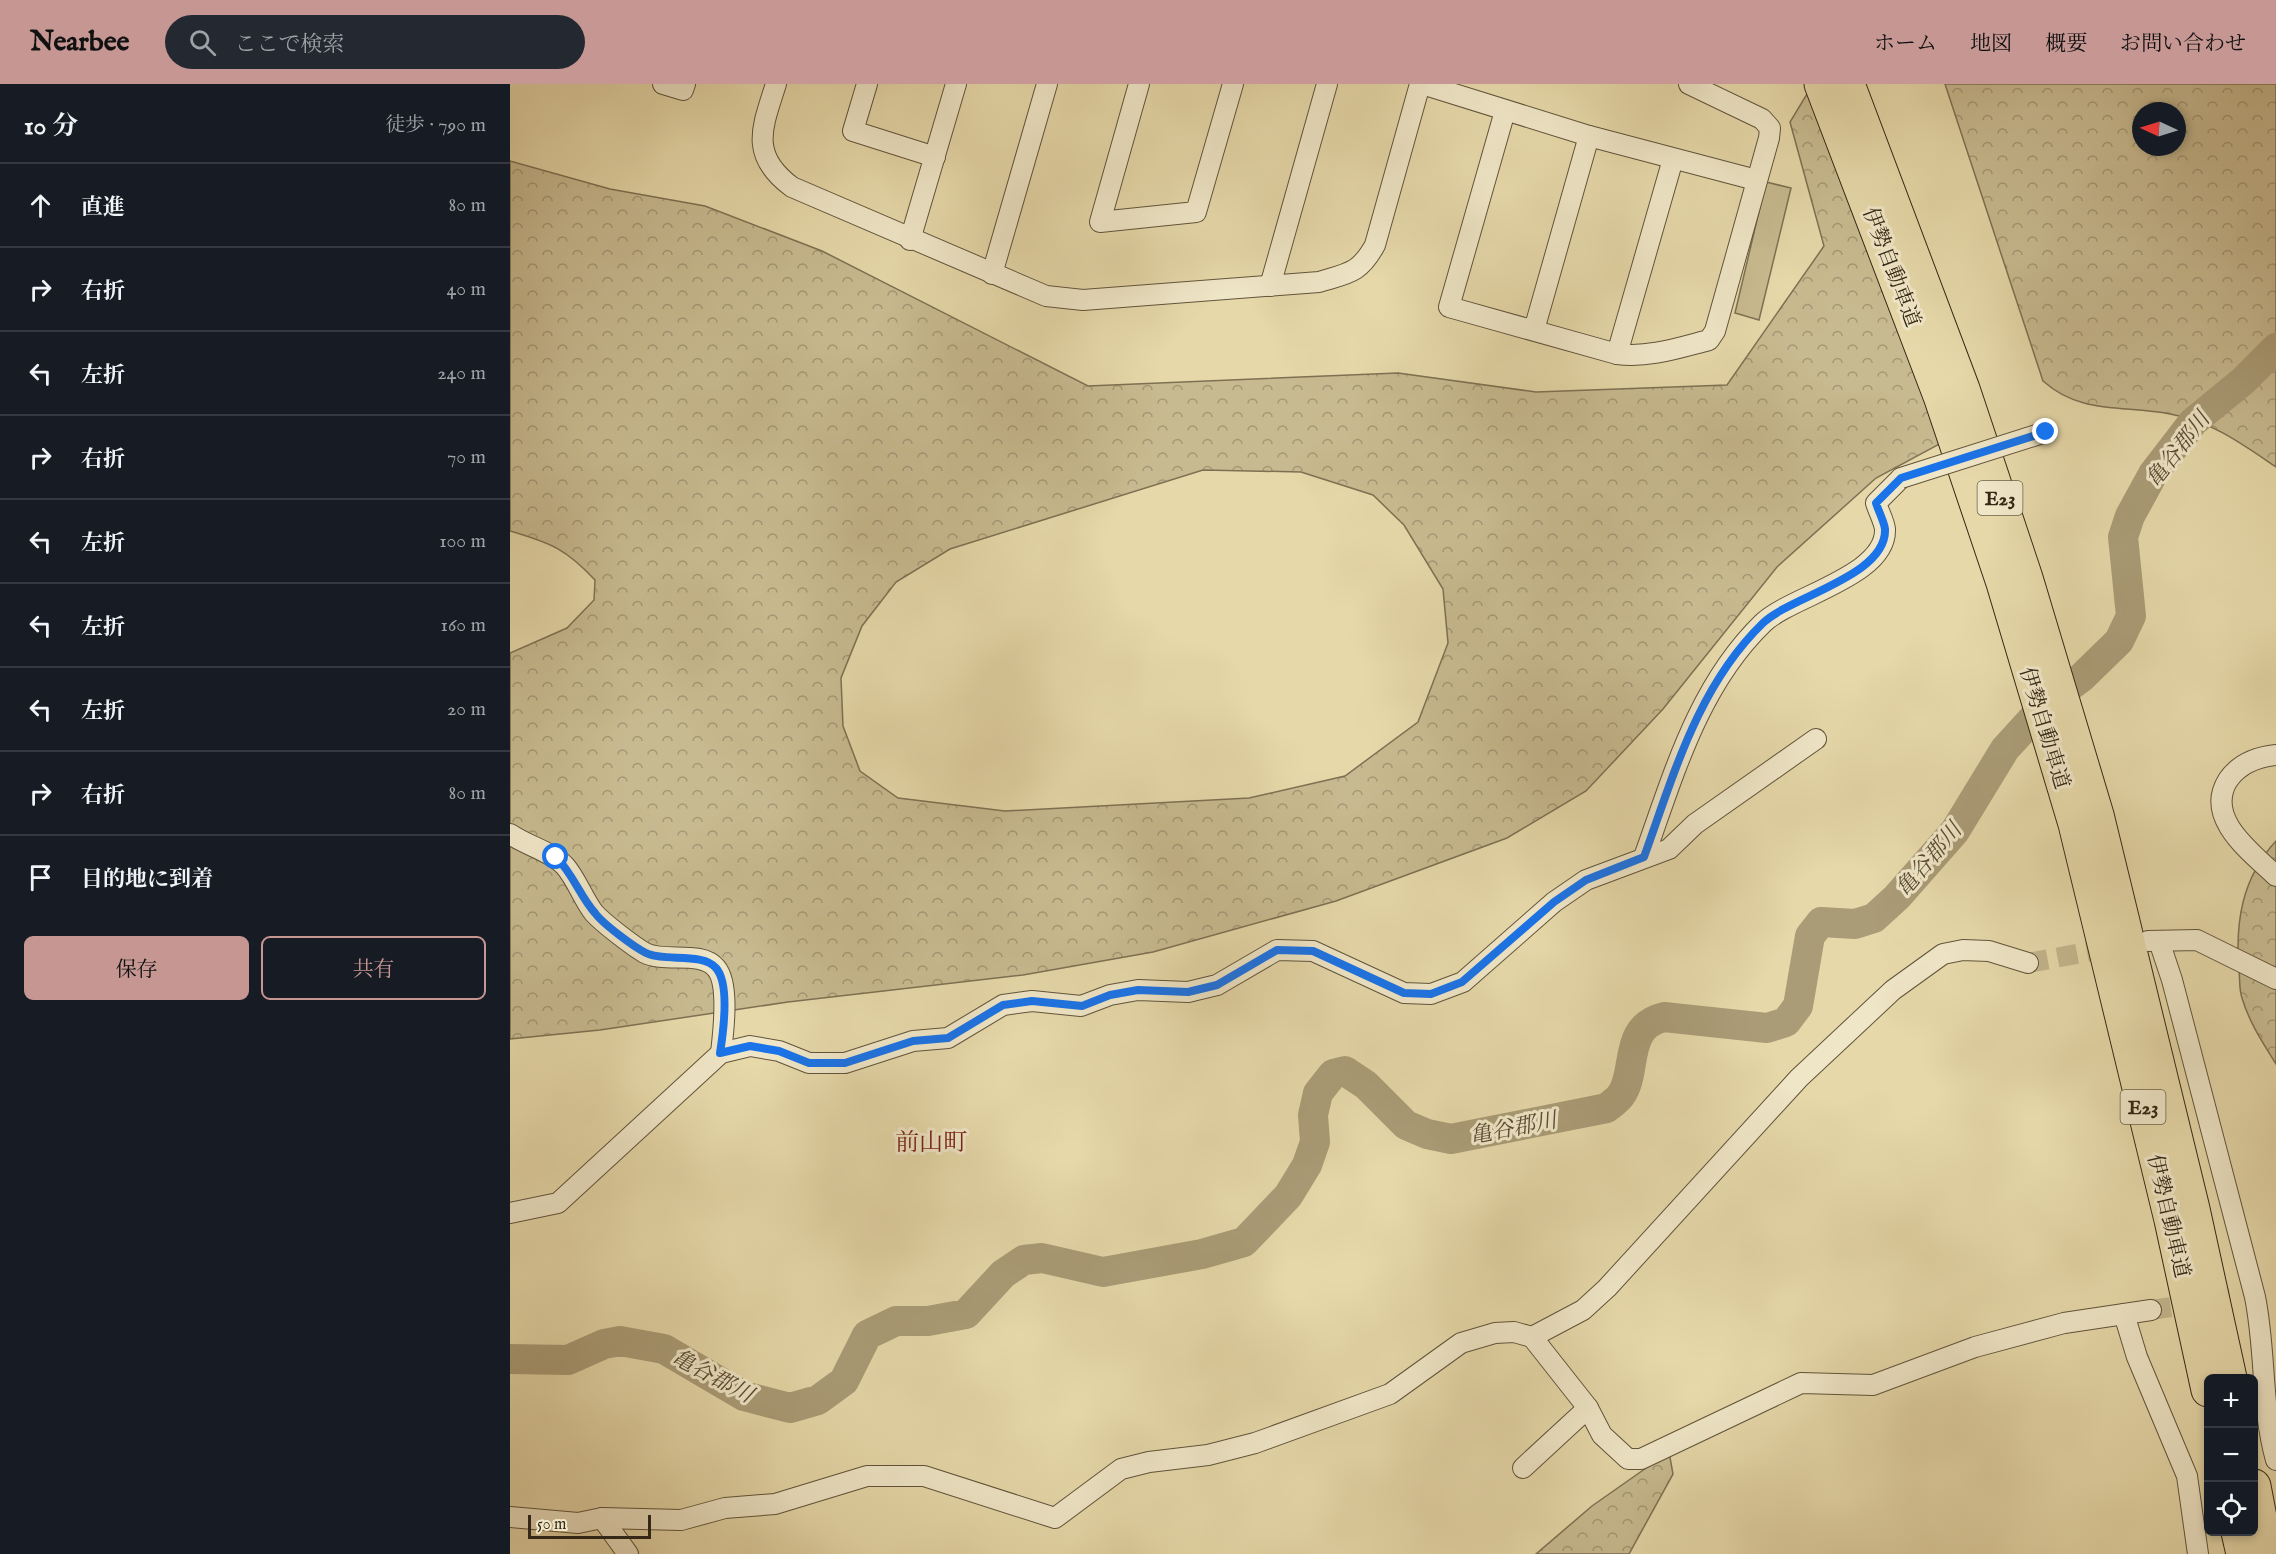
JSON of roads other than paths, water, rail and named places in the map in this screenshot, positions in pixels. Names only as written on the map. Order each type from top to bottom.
[{"type":"highway","name":"伊勢自動車道","points":[[1821,84],[1925,320],[2026,578],[2045,686],[2086,819],[2190,1198],[2229,1374]]},
{"type":"highway","name":"伊勢自動車道","points":[[1848,84],[1925,320]]},
{"type":"highway","name":"伊勢自動車道","points":[[2086,819],[2205,1374]]},
{"type":"highway","points":[[2258,1510],[2267,1554]]},
{"type":"highway","points":[[2239,1536],[2243,1554]]},
{"type":"street","points":[[663,84],[683,90],[685,84]]},
{"type":"street","points":[[776,84],[761,137],[763,152],[779,177],[792,187],[910,240],[1046,296],[1064,300],[1318,282],[1350,273],[1365,263],[1375,245],[1421,84],[1589,136],[1756,180]]},
{"type":"street","points":[[867,84],[853,131],[935,158]]},
{"type":"street","points":[[910,240],[956,84]]},
{"type":"street","points":[[992,274],[1047,84]]},
{"type":"street","points":[[1139,84],[1100,222],[1196,212],[1233,84]]},
{"type":"street","points":[[1270,286],[1327,84]]},
{"type":"street","points":[[1505,111],[1449,307],[1617,354],[1637,356],[1656,354],[1709,340],[1715,332],[1769,138],[1770,128],[1762,119],[1689,84]]},
{"type":"street","points":[[1534,330],[1589,136]]},
{"type":"street","points":[[1617,354],[1673,159]]},
{"type":"street","points":[[1644,857],[1698,712],[1720,675],[1764,621],[1858,570],[1880,551],[1885,529],[1876,503],[1901,478],[2046,432]]},
{"type":"street","points":[[510,1214],[558,1203],[720,1053],[750,1046],[779,1051],[809,1063],[845,1063],[913,1041],[948,1038],[1003,1005],[1032,1001],[1082,1006],[1110,995],[1138,990],[1188,992],[1217,985],[1277,950],[1313,951],[1404,993],[1431,994],[1462,982],[1554,902],[1586,880],[1669,849],[1695,824],[1816,739]]},
{"type":"street","points":[[2276,754],[2259,757],[2234,772],[2222,791],[2222,811],[2234,835],[2276,876]]},
{"type":"street","points":[[510,834],[526,845],[556,857],[567,868],[595,914],[646,953],[706,961],[717,968],[721,980],[725,1019],[720,1053]]},
{"type":"street","points":[[2275,1450],[2266,1416],[2261,1323],[2246,1297],[2172,980],[2152,941],[2197,940],[2276,979]]},
{"type":"street","points":[[1532,1337],[1583,1310],[1607,1288],[1799,1078],[1893,990],[1943,954],[1963,950],[1989,951],[2028,963]]},
{"type":"street","points":[[510,1517],[578,1523],[602,1518],[681,1520],[725,1508],[775,1504],[867,1476],[924,1476],[1055,1518],[1121,1469],[1149,1462],[1208,1455],[1255,1443],[1390,1394],[1461,1342],[1495,1333],[1514,1332],[1532,1337],[1588,1408],[1602,1435],[1628,1459],[1641,1459],[1801,1383],[1873,1385],[1975,1347],[2064,1323],[2151,1310]]},
{"type":"street","points":[[2124,1314],[2137,1357],[2187,1476],[2198,1554]]},
{"type":"street","points":[[1523,1468],[1588,1408]]},
{"type":"street","points":[[602,1518],[628,1554]]},
{"type":"waterway","name":"亀谷郡川","points":[[510,1359],[568,1360],[604,1344],[620,1341],[664,1349],[744,1396],[790,1408],[818,1400],[844,1381],[867,1335],[896,1321],[928,1321],[966,1314],[1003,1274],[1024,1260],[1042,1258],[1103,1272],[1202,1254],[1244,1242],[1288,1196],[1307,1165],[1315,1142],[1313,1115],[1318,1093],[1333,1074],[1345,1071],[1366,1085],[1406,1125],[1427,1134],[1451,1139],[1607,1108],[1620,1097],[1626,1085],[1636,1040],[1642,1030],[1651,1022],[1664,1017],[1767,1028],[1786,1022],[1798,1006],[1810,936],[1821,922],[1855,924],[1874,918],[1897,897],[1955,831],[2005,749],[2047,703],[2081,678],[2119,641],[2131,616],[2123,537],[2130,516],[2153,474],[2193,422],[2243,381],[2276,348]]},
{"type":"tunnel","points":[[2028,963],[2114,947]]},
{"type":"tunnel","points":[[2151,1310],[2238,1297]]},
{"type":"district","name":"前山町","points":[[931,1142]]}]
